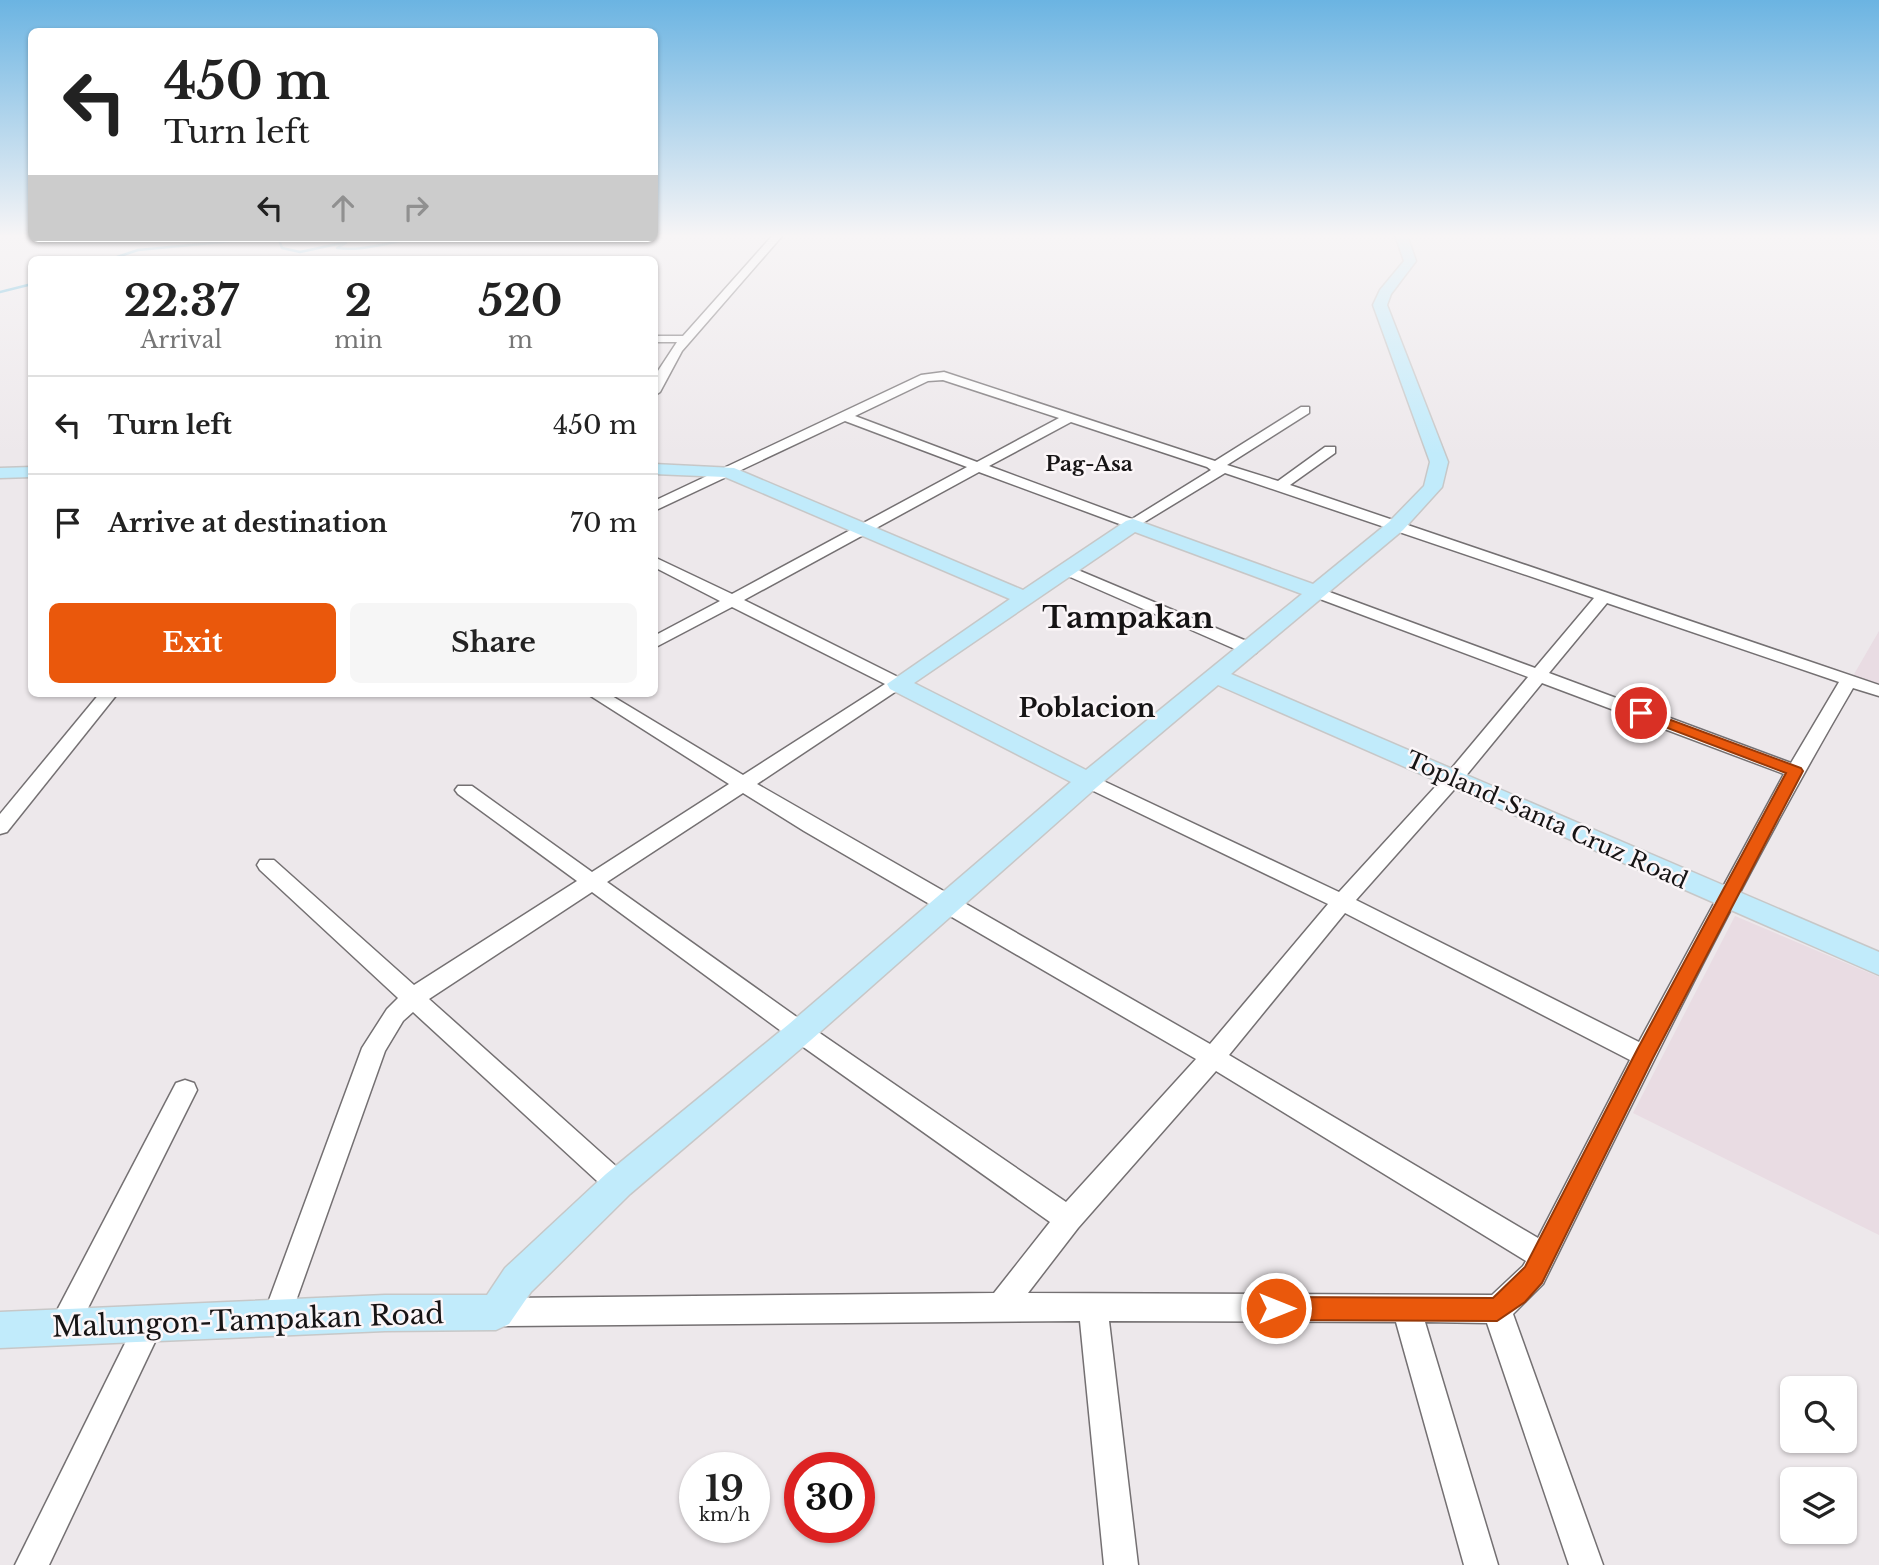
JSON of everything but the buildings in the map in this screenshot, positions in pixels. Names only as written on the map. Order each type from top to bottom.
[{"type":"main road","points":[[496,1312],[518,1280],[618,1184],[800,1032],[1088,781],[1318,593],[1396,526],[1433,487],[1439,462],[1381,308]]},
{"type":"main road","points":[[658,469],[728,472],[1025,598]]},
{"type":"main road","points":[[0,472],[28,472]]},
{"type":"main road","points":[[1088,781],[898,684],[1133,525],[1318,593]]},
{"type":"main road","name":"Topland-Santa Cruz Road","points":[[1216,676],[1879,964]]},
{"type":"main road","name":"Malungon-Tampakan Road","points":[[0,1330],[496,1312]]},
{"type":"street","points":[[658,383],[684,339],[712,308]]},
{"type":"street","points":[[658,339],[684,339]]},
{"type":"street","points":[[658,504],[925,378],[937,376],[959,380],[1396,526],[1879,691]]},
{"type":"street","points":[[843,416],[1133,525],[1305,410]]},
{"type":"street","points":[[658,641],[1068,418]]},
{"type":"street","points":[[1279,487],[1330,450]]},
{"type":"street","points":[[658,563],[898,684]]},
{"type":"street","points":[[1066,570],[1250,649]]},
{"type":"street","points":[[1318,593],[1795,771]]},
{"type":"street","points":[[1001,1307],[1068,1219],[1213,1057],[1342,902],[1453,779],[1604,596]]},
{"type":"street","points":[[496,1312],[1001,1307],[1497,1309],[1516,1294],[1533,1275],[1544,1256],[1644,1056],[1795,771],[1849,680]]},
{"type":"street","points":[[276,1319],[374,1048],[395,1015],[414,997],[898,684]]},
{"type":"street","points":[[0,827],[107,697]]},
{"type":"street","points":[[602,697],[946,906],[1213,1057],[1544,1256]]},
{"type":"street","points":[[1088,781],[1342,902],[1644,1056]]},
{"type":"street","points":[[465,790],[800,1032],[1068,1219]]},
{"type":"street","points":[[267,864],[618,1184]]},
{"type":"street","points":[[63,1328],[185,1090]]},
{"type":"street","points":[[1093,1308],[1121,1565]]},
{"type":"street","points":[[1406,1309],[1480,1565]]},
{"type":"street","points":[[1497,1309],[1586,1565]]},
{"type":"street","points":[[32,1565],[149,1325]]},
{"type":"shaded area","points":[[1879,631],[1879,686],[1853,676]]},
{"type":"shaded area","points":[[1735,916],[1879,977],[1879,1235],[1633,1113]]},
{"type":"district","name":"Pag-Asa","points":[[1089,464]]},
{"type":"district","name":"Tampakan","points":[[1128,618]]},
{"type":"district","name":"Poblacion","points":[[1087,708]]},
{"type":"route","points":[[1276,1308],[1497,1309],[1516,1294],[1533,1275],[1644,1056],[1795,771],[1641,713]]}]
